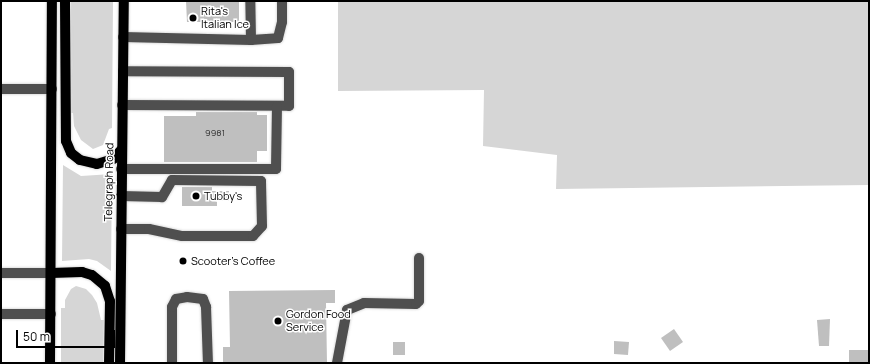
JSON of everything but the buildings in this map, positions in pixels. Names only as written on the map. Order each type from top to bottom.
[{"type":"main road","points":[[50,363],[52,1]]},
{"type":"main road","points":[[65,1],[66,141],[71,154],[80,160],[96,164],[113,159],[121,150]]},
{"type":"main road","name":"Telegraph Road","points":[[120,363],[121,150],[124,1]]},
{"type":"main road","points":[[51,272],[87,273],[105,286],[110,301],[109,363]]},
{"type":"lane","points":[[250,1],[251,40]]},
{"type":"lane","points":[[123,37],[251,40],[278,38],[281,34],[282,1]]},
{"type":"lane","points":[[122,105],[289,106],[289,72],[123,71]]},
{"type":"lane","points":[[1,89],[52,89]]},
{"type":"lane","points":[[121,169],[276,169],[277,106]]},
{"type":"lane","points":[[121,196],[162,197],[172,180],[260,181],[262,226],[253,236],[182,236],[150,229],[121,229]]},
{"type":"lane","points":[[337,363],[347,310],[364,303],[416,304],[419,301],[419,258]]},
{"type":"lane","points":[[1,273],[51,272]]},
{"type":"lane","points":[[172,363],[172,307],[176,299],[187,297],[203,299],[206,307],[208,363]]},
{"type":"lane","points":[[1,314],[51,314]]},
{"type":"shaded area","points":[[71,1],[113,1],[112,128],[109,129],[103,145],[93,149],[81,140],[74,126],[73,113],[70,113]]},
{"type":"shaded area","points":[[338,1],[869,1],[869,185],[556,189],[557,155],[483,146],[484,90],[338,91]]},
{"type":"shaded area","points":[[63,165],[81,176],[112,174],[111,271],[97,261],[89,259],[62,261]]},
{"type":"shaded area","points":[[76,286],[86,289],[92,295],[97,303],[101,320],[104,320],[103,363],[61,363],[61,308],[65,308],[65,300],[71,289]]},
{"type":"place","name":"Rita's Italian Ice","points":[[193,18]]},
{"type":"place","name":"Tubby's","points":[[196,196]]},
{"type":"place","name":"Scooter's Coffee","points":[[183,261]]},
{"type":"place","name":"Gordon Food Service","points":[[278,321]]}]
